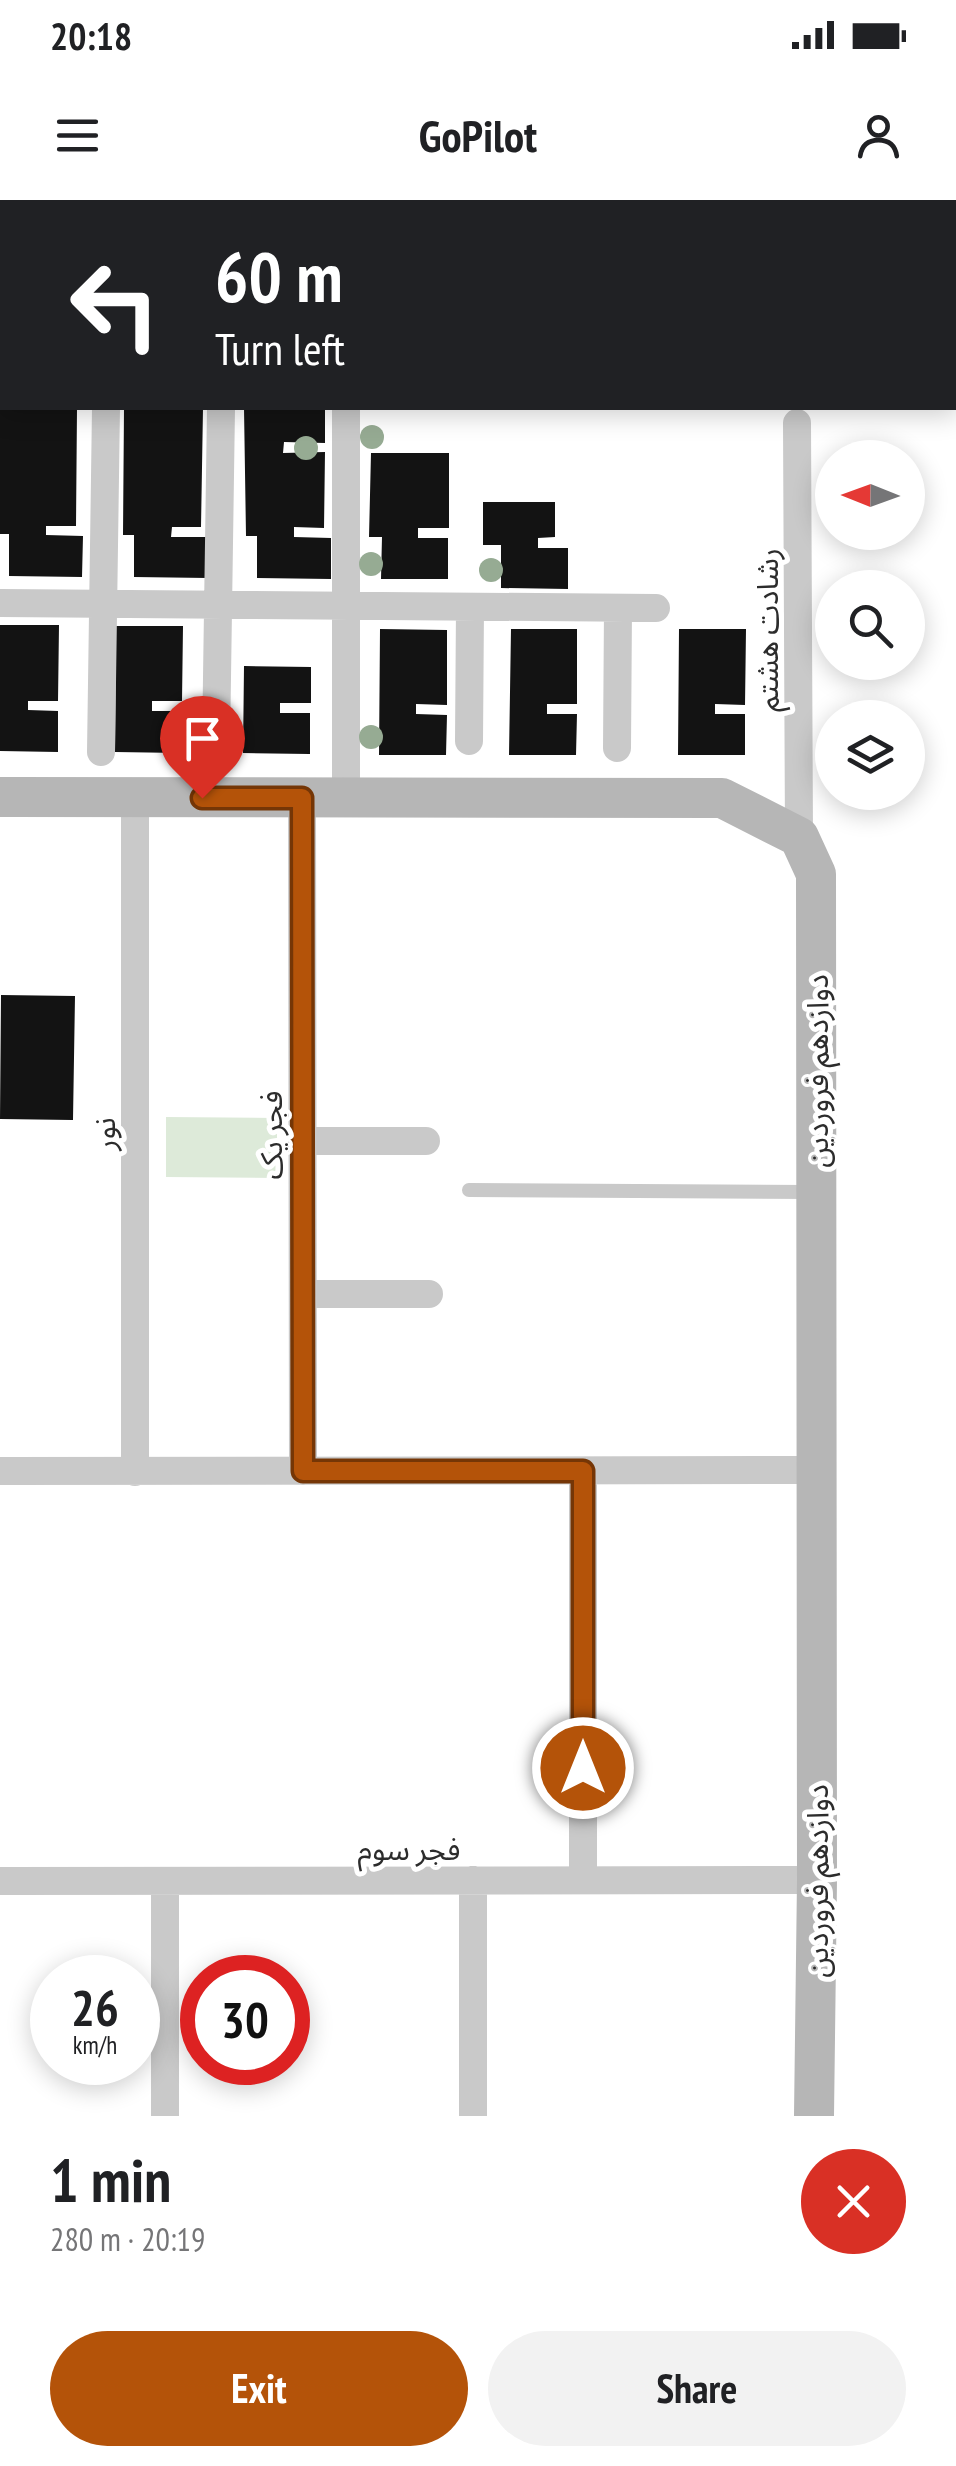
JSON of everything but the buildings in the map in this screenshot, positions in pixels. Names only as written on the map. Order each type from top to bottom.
[{"type":"street","points":[[101,752],[106,410]]},
{"type":"street","points":[[216,745],[222,410]]},
{"type":"street","points":[[346,410],[346,798]]},
{"type":"street","name":"رشادت هشتم","points":[[797,424],[799,837]]},
{"type":"street","points":[[0,603],[656,608]]},
{"type":"street","points":[[469,742],[470,607]]},
{"type":"street","points":[[617,748],[618,608]]},
{"type":"street","points":[[0,797],[722,798],[799,837]]},
{"type":"street","name":"نور","points":[[135,797],[135,1472]]},
{"type":"street","name":"فجر یک","points":[[302,798],[303,1471]]},
{"type":"street","name":"دوازدهم فروردین","points":[[799,837],[816,874],[814,2116]]},
{"type":"street","points":[[302,1142],[426,1141]]},
{"type":"street","points":[[302,1294],[429,1294]]},
{"type":"street","points":[[0,1472],[817,1470]]},
{"type":"street","points":[[583,1471],[583,1880]]},
{"type":"street","points":[[473,1880],[473,2116]]},
{"type":"street","name":"فجر سوم","points":[[0,1881],[817,1880]]},
{"type":"street","points":[[164,1881],[165,2116]]},
{"type":"lane","points":[[469,1190],[816,1192]]},
{"type":"green space","points":[[166,1117],[277,1118],[277,1178],[166,1177]]},
{"type":"route","points":[[202,798],[302,798],[303,1471],[583,1471],[583,1768]]}]
